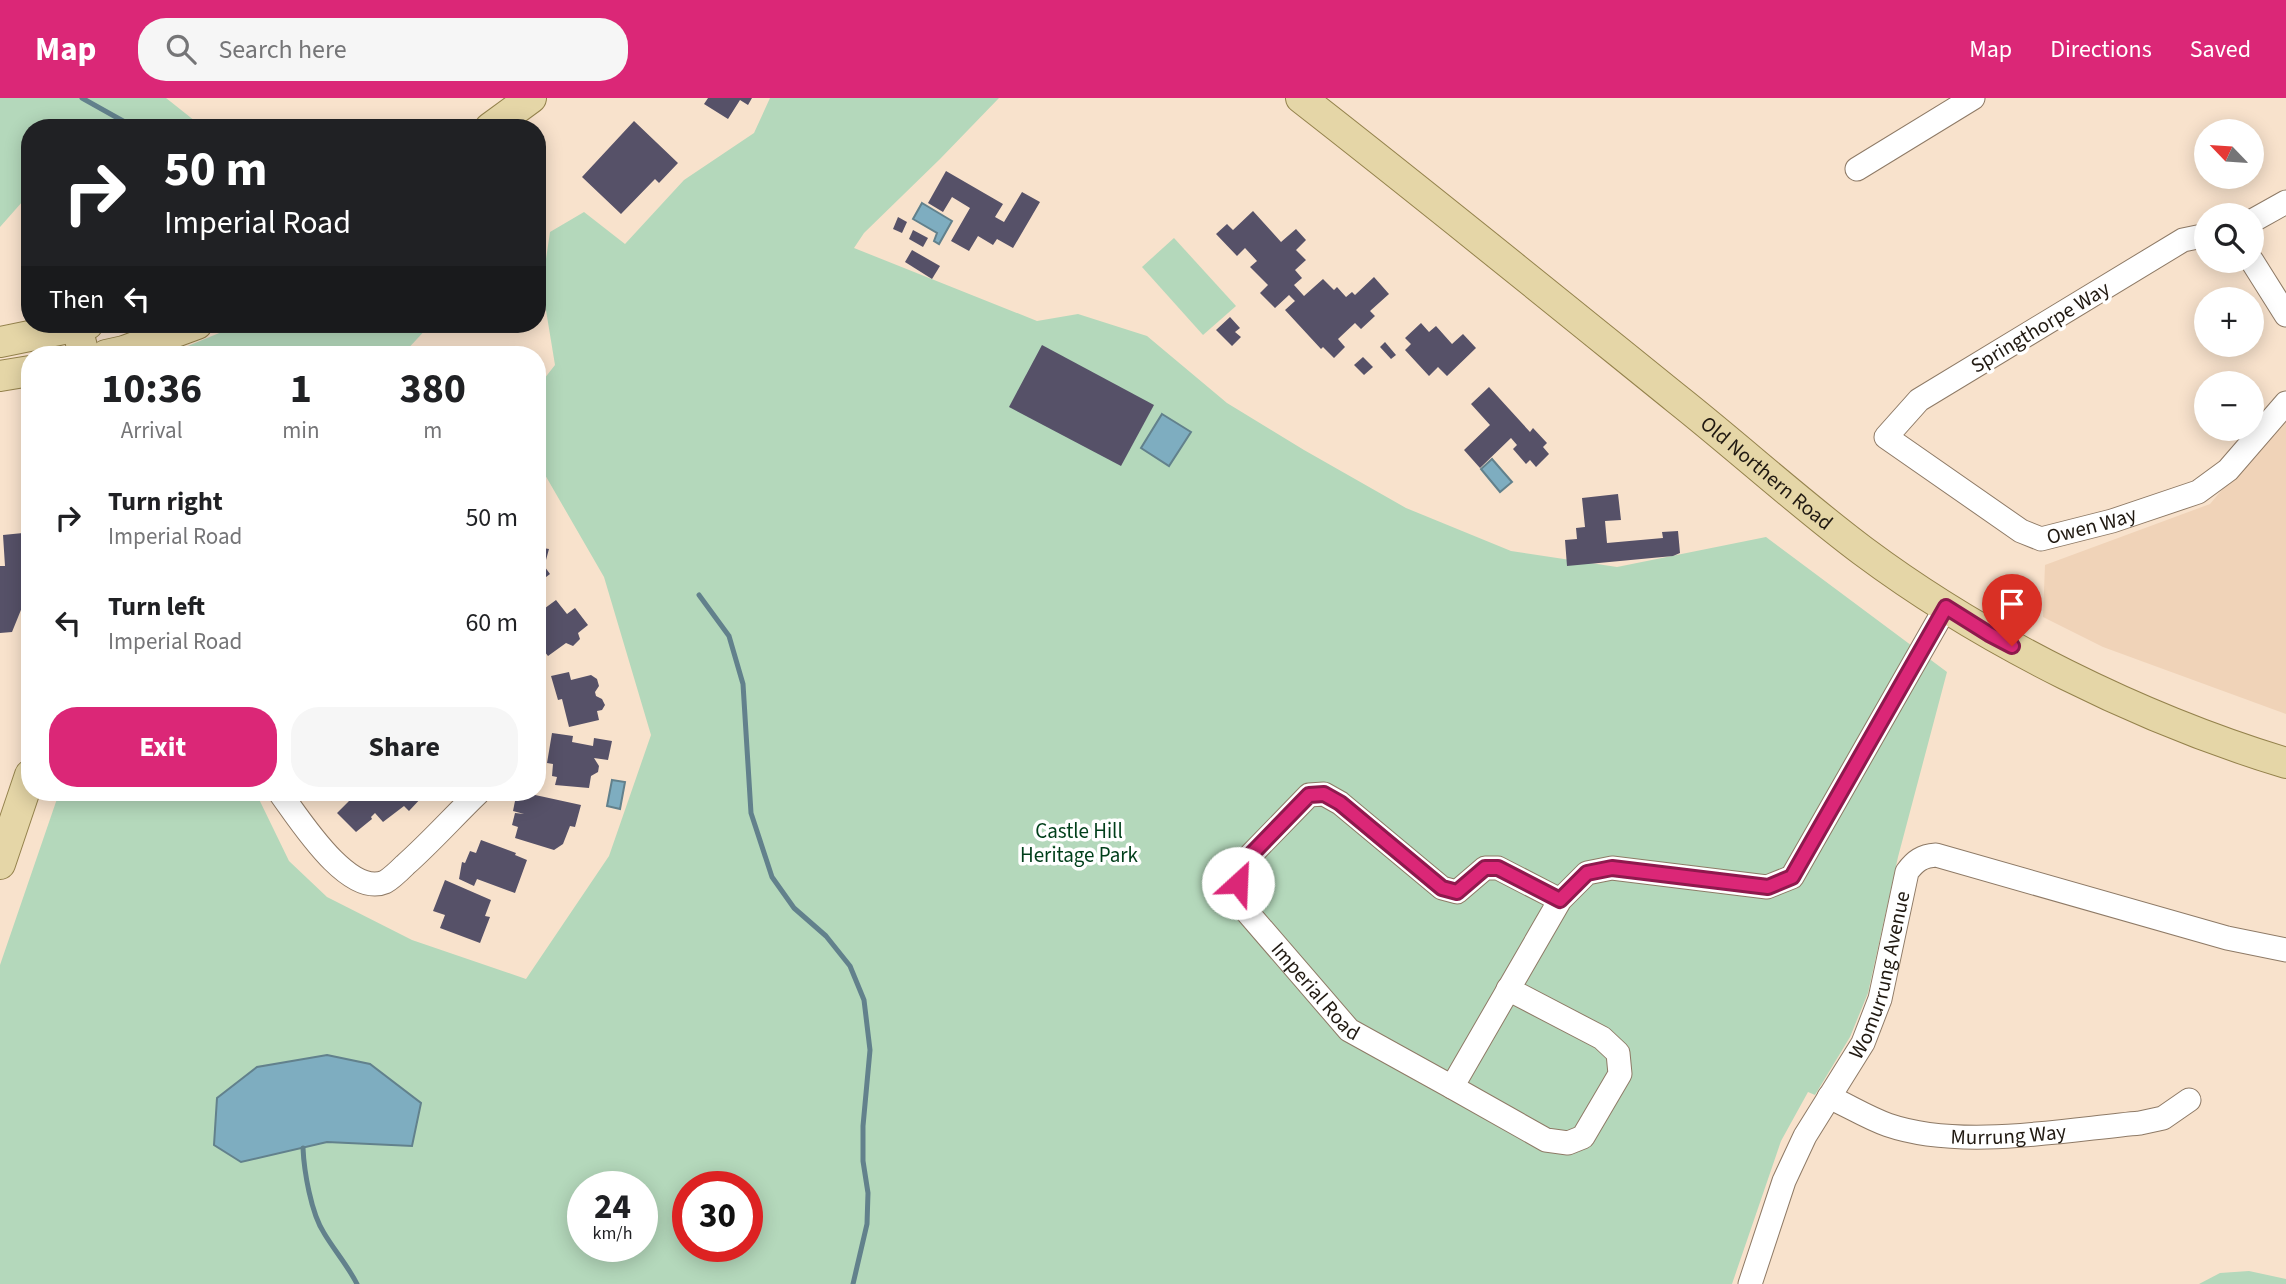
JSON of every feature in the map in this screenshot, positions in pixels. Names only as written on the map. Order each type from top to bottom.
[{"type":"main road","points":[[502,119],[531,98]]},
{"type":"main road","name":"Old Northern Road","points":[[1301,98],[1714,428],[1863,551],[1989,634],[2119,699],[2188,728],[2286,763]]},
{"type":"main road","points":[[0,342],[44,333]]},
{"type":"main road","points":[[138,346],[173,333]]},
{"type":"main road","points":[[0,376],[21,372]]},
{"type":"main road","points":[[0,864],[21,801]]},
{"type":"street","points":[[1857,169],[1973,98]]},
{"type":"street","points":[[2264,214],[2286,202]]},
{"type":"street","name":"Springthorpe Way","points":[[1886,437],[1919,400],[2183,240],[2194,238]]},
{"type":"street","points":[[2260,273],[2286,315]]},
{"type":"street","name":"Owen Way","points":[[1886,437],[2021,531],[2041,539],[2112,521],[2198,492],[2228,470],[2286,403]]},
{"type":"street","points":[[1508,989],[1602,1038],[1618,1053],[1620,1074],[1583,1137],[1567,1143],[1546,1140],[1452,1087],[1508,989],[1560,900],[1587,873],[1612,868],[1768,887],[1792,877],[1946,607]]},
{"type":"street","name":"Imperial Road","points":[[1452,1087],[1349,1030],[1242,906],[1238,883],[1242,864],[1309,795],[1324,794],[1340,803],[1442,888],[1457,892],[1485,868],[1498,868],[1560,900]]},
{"type":"street","points":[[286,801],[308,831],[350,877],[376,884],[390,878],[414,857],[470,801]]},
{"type":"street","name":"Womurrung Avenue","points":[[1749,1284],[1784,1181],[1805,1136],[1863,1043],[1880,999],[1907,872],[1924,856],[1936,855],[2227,938],[2286,950]]},
{"type":"street","name":"Murrung Way","points":[[1829,1097],[1887,1125],[1959,1137],[1994,1137],[2140,1123],[2162,1118],[2189,1100]]},
{"type":"shaded area","points":[[2286,415],[2286,714],[2103,647],[2043,617],[2045,565],[2210,504]]},
{"type":"green space","points":[[0,98],[166,98],[192,119],[21,119],[21,203],[0,227]]},
{"type":"green space","name":"Castle Hill Heritage Park","points":[[770,98],[999,98],[864,233],[854,248],[1037,321],[1078,314],[1147,336],[1227,403],[1304,450],[1406,508],[1511,551],[1617,567],[1766,537],[1947,672],[1898,857],[1868,993],[1850,1037],[1815,1095],[1808,1092],[1781,1141],[1732,1284],[0,1284],[0,965],[56,801],[260,801],[289,861],[327,897],[412,940],[526,979],[609,856],[651,735],[604,577],[546,477],[546,376],[555,365],[546,310],[546,259],[550,232],[584,212],[625,244],[684,180],[754,133]]},
{"type":"green space","points":[[1174,238],[1236,306],[1203,335],[1142,267]]},
{"type":"green space","points":[[219,333],[423,333],[410,346],[188,346]]},
{"type":"green space","points":[[2249,1271],[2286,1279],[2286,1284],[2199,1284],[2220,1273]]},
{"type":"water","points":[[922,203],[952,221],[939,244],[934,241],[937,233],[913,219]]},
{"type":"water","points":[[1162,414],[1191,432],[1169,466],[1141,448]]},
{"type":"water","points":[[1492,459],[1512,482],[1500,492],[1481,469]]},
{"type":"water","points":[[612,780],[625,782],[620,809],[607,806]]},
{"type":"water","points":[[327,1055],[370,1064],[421,1103],[412,1146],[327,1142],[241,1162],[214,1145],[217,1098],[257,1067]]},
{"type":"building","points":[[708,98],[752,98],[748,105],[740,100],[728,119],[704,104]]},
{"type":"building","points":[[634,121],[678,163],[659,183],[655,179],[621,214],[582,177]]},
{"type":"building","points":[[946,171],[1003,204],[995,217],[1004,222],[1022,192],[1040,202],[1013,248],[997,239],[993,245],[978,236],[969,251],[951,241],[970,208],[952,197],[943,212],[928,203]]},
{"type":"building","points":[[1253,211],[1281,242],[1296,229],[1306,240],[1296,250],[1306,260],[1295,270],[1302,278],[1294,285],[1304,296],[1323,279],[1334,290],[1337,287],[1346,297],[1352,292],[1355,295],[1374,277],[1389,294],[1370,311],[1375,316],[1361,329],[1355,323],[1338,339],[1345,347],[1334,358],[1323,347],[1321,349],[1285,310],[1295,301],[1289,295],[1275,308],[1260,293],[1268,285],[1250,267],[1257,261],[1245,248],[1237,256],[1216,234],[1227,224],[1233,230]]},
{"type":"building","points":[[898,217],[907,222],[902,233],[893,229]]},
{"type":"building","points":[[913,230],[928,238],[923,247],[909,239]]},
{"type":"building","points":[[912,250],[940,266],[932,279],[905,262]]},
{"type":"building","points":[[1230,317],[1240,328],[1235,332],[1241,337],[1232,346],[1216,330]]},
{"type":"building","points":[[1421,323],[1429,332],[1436,326],[1452,344],[1463,334],[1476,348],[1447,376],[1438,367],[1429,376],[1405,350],[1411,344],[1405,338]]},
{"type":"building","points":[[1385,342],[1396,355],[1391,359],[1380,347]]},
{"type":"building","points":[[1042,345],[1154,405],[1121,466],[1009,407]]},
{"type":"building","points":[[1363,357],[1373,367],[1364,375],[1354,365]]},
{"type":"building","points":[[1489,387],[1530,432],[1533,428],[1547,443],[1543,447],[1549,454],[1536,467],[1530,460],[1526,464],[1513,449],[1517,445],[1511,438],[1480,468],[1464,450],[1490,425],[1471,404]]},
{"type":"building","points":[[1618,494],[1621,520],[1605,521],[1607,543],[1663,538],[1662,532],[1678,531],[1680,553],[1673,556],[1567,566],[1565,540],[1577,539],[1576,528],[1585,527],[1582,498]]},
{"type":"building","points":[[21,533],[21,610],[12,632],[0,633],[0,566],[5,566],[3,535]]},
{"type":"building","points":[[556,600],[567,614],[575,608],[588,625],[578,633],[580,639],[573,646],[566,643],[548,656],[546,653],[546,607]]},
{"type":"building","points":[[569,672],[571,680],[591,675],[597,679],[599,686],[595,692],[596,696],[602,699],[605,705],[602,710],[597,711],[599,720],[569,727],[562,699],[558,700],[551,676]]},
{"type":"building","points":[[552,733],[573,736],[572,742],[593,746],[594,738],[612,741],[608,760],[594,758],[599,766],[598,772],[591,776],[589,788],[555,785],[557,777],[552,776],[553,764],[547,763]]},
{"type":"building","points":[[546,797],[581,805],[575,827],[570,826],[563,844],[554,850],[515,838],[518,827],[512,825],[515,813],[524,814],[513,811],[515,801],[546,801]]},
{"type":"building","points":[[349,801],[418,801],[409,811],[404,806],[383,822],[375,813],[372,819],[356,832],[337,813]]},
{"type":"building","points":[[481,840],[527,860],[515,893],[477,879],[474,886],[459,879],[462,862],[465,863],[470,851],[476,853]]},
{"type":"building","points":[[445,880],[491,900],[485,916],[490,917],[480,943],[440,928],[445,915],[433,911]]},
{"type":"waterway","points":[[82,98],[119,119]]},
{"type":"waterway","points":[[699,595],[729,636],[743,684],[751,813],[772,877],[794,908],[826,936],[850,966],[864,1000],[870,1050],[863,1126],[863,1161],[868,1193],[867,1224],[853,1284]]},
{"type":"waterway","points":[[303,1148],[315,1215],[357,1284]]},
{"type":"route","points":[[1238,883],[1242,864],[1309,795],[1324,794],[1340,803],[1442,888],[1457,892],[1485,868],[1498,868],[1560,900],[1587,873],[1612,868],[1768,887],[1792,877],[1946,607],[2012,646]]}]
